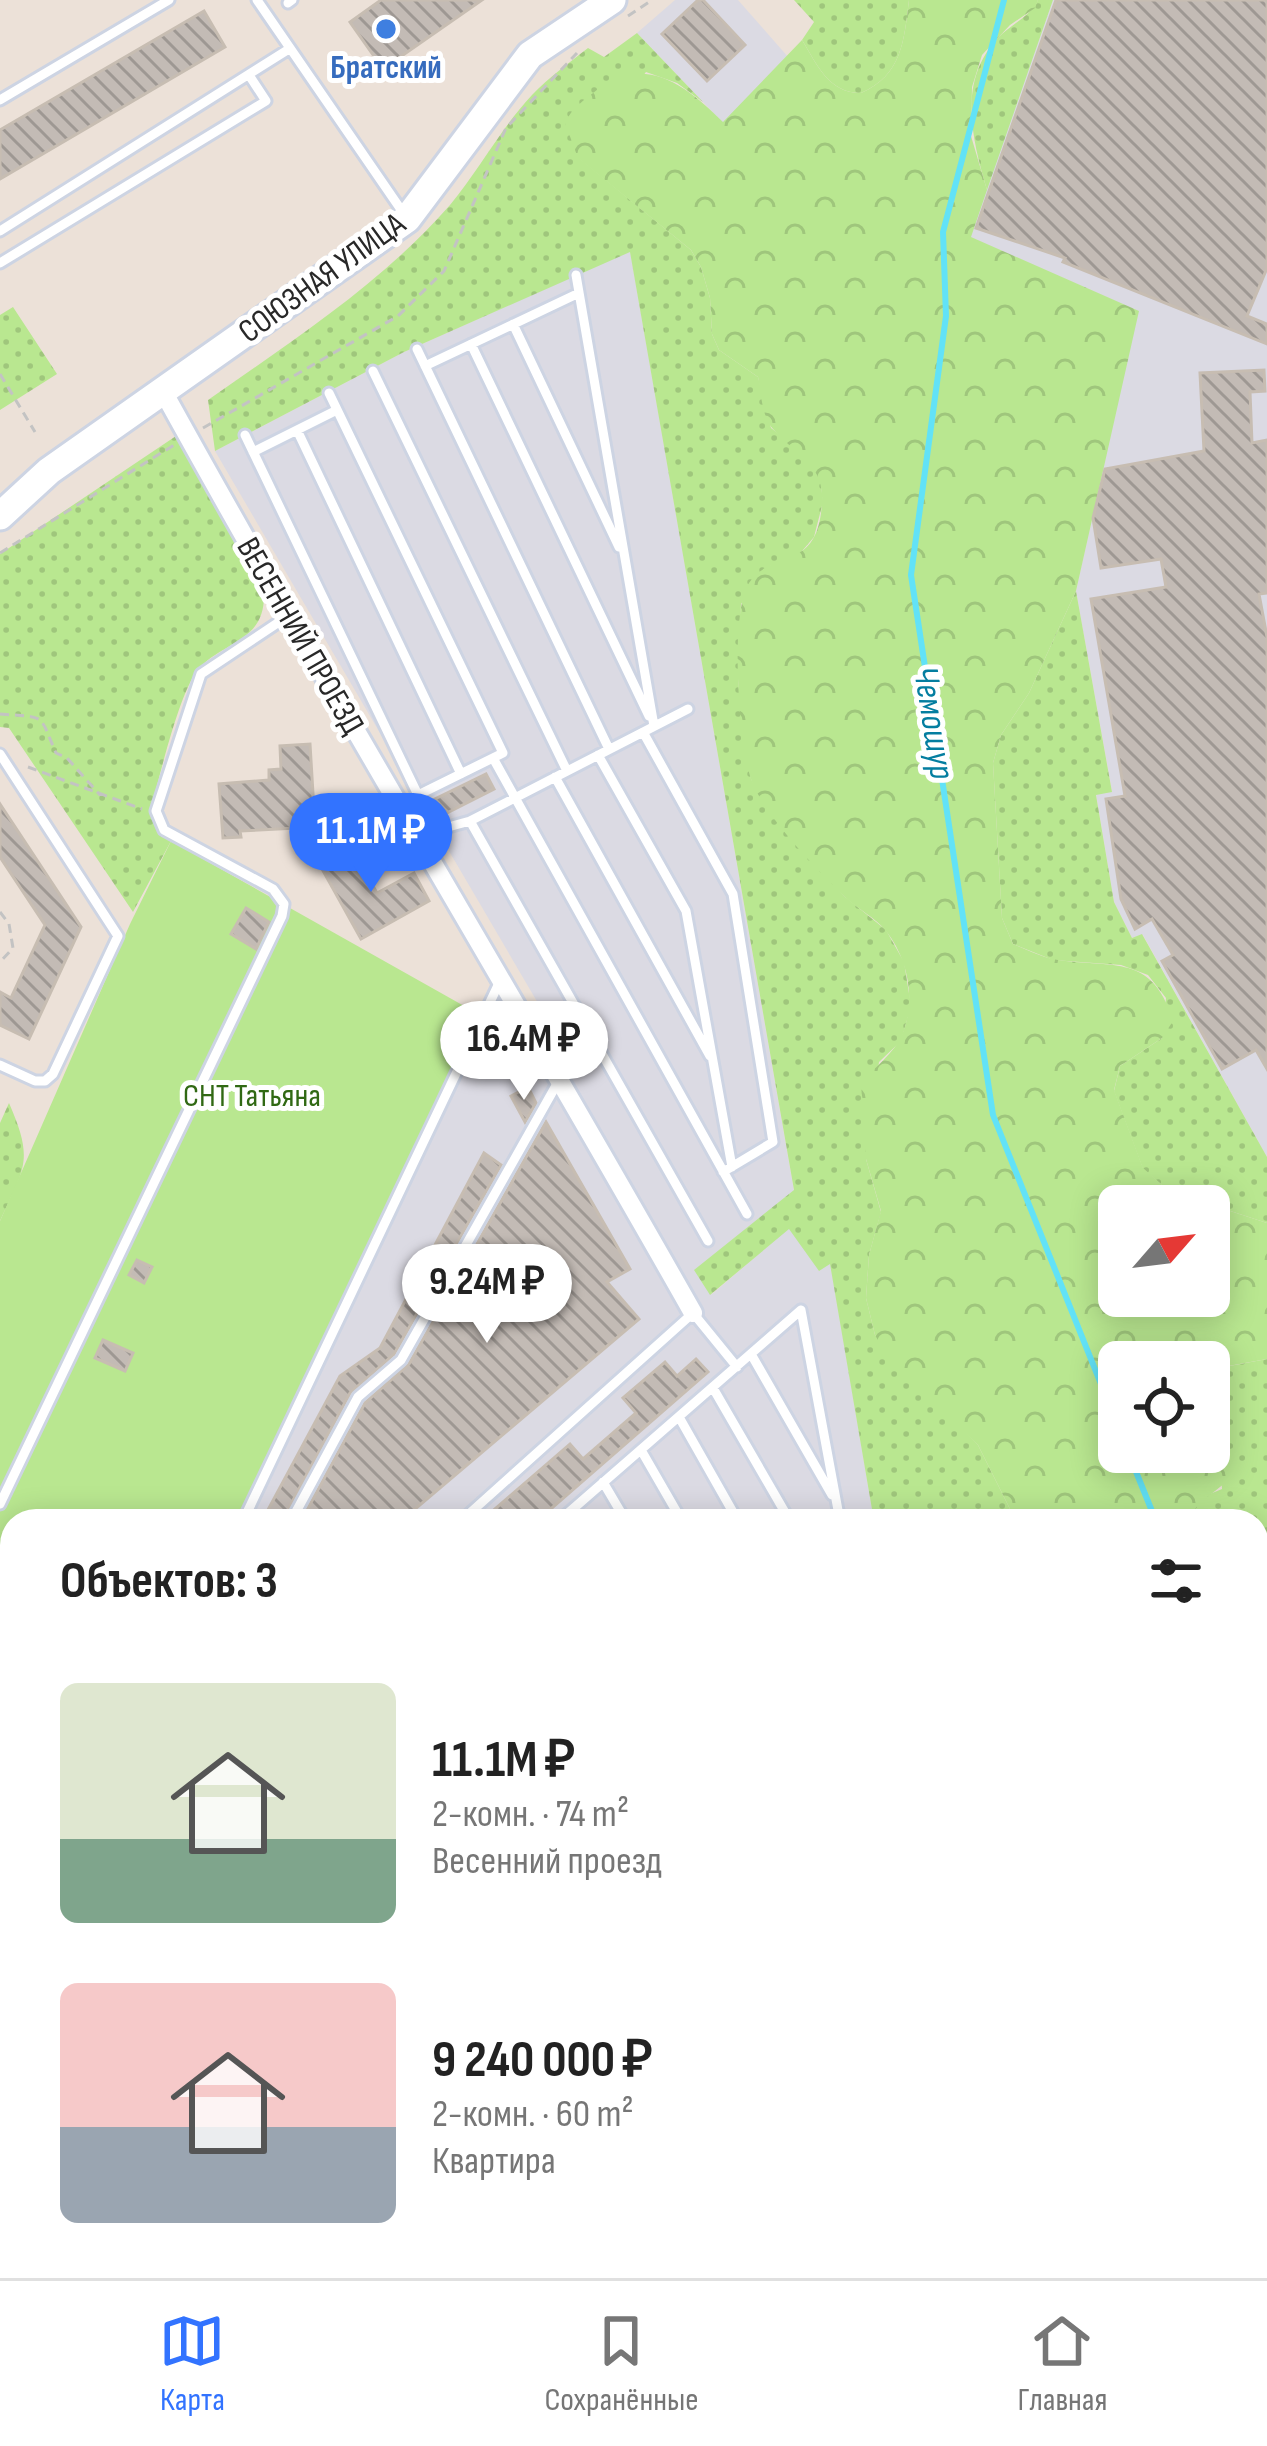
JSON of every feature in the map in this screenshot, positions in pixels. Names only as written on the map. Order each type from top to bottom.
[{"type":"main road","name":"СОЮЗНАЯ УЛИЦА","points":[[0,516],[50,471],[407,219],[530,55],[613,13]]},
{"type":"main road","name":"СОЮЗНАЯ УЛИЦА","points":[[0,496],[50,471]]},
{"type":"street","name":"ВЕСЕННИЙ ПРОЕЗД","points":[[164,393],[288,616],[693,1313]]},
{"type":"lane","points":[[0,100],[169,0]]},
{"type":"lane","points":[[257,0],[407,219]]},
{"type":"lane","points":[[0,232],[289,49]]},
{"type":"lane","points":[[0,262],[266,101],[249,75]]},
{"type":"lane","points":[[576,275],[626,562],[648,729]]},
{"type":"lane","points":[[425,366],[579,293]]},
{"type":"lane","points":[[513,324],[626,562]]},
{"type":"lane","points":[[470,344],[648,729],[733,894],[773,1142],[728,1170]]},
{"type":"lane","points":[[417,350],[604,752],[686,911],[728,1170]]},
{"type":"lane","points":[[373,371],[567,771]]},
{"type":"lane","points":[[245,435],[418,795],[503,753],[329,392]]},
{"type":"lane","points":[[253,452],[338,410]]},
{"type":"lane","points":[[297,430],[460,774]]},
{"type":"lane","points":[[0,1504],[282,916],[284,904],[273,889],[164,830],[156,811],[201,674],[288,616]]},
{"type":"lane","points":[[418,841],[470,820],[688,709]]},
{"type":"lane","points":[[0,1065],[34,1081],[45,1081],[53,1074],[118,937],[2,756]]},
{"type":"lane","points":[[493,758],[728,1170],[746,1214]]},
{"type":"lane","points":[[555,777],[714,1063]]},
{"type":"lane","points":[[470,820],[707,1241]]},
{"type":"lane","points":[[249,1509],[501,979]]},
{"type":"lane","points":[[297,1509],[358,1396],[401,1360],[560,1078]]},
{"type":"lane","points":[[579,1509],[603,1482],[801,1310],[838,1509]]},
{"type":"lane","points":[[474,1509],[693,1313],[737,1366]]},
{"type":"lane","points":[[752,1354],[837,1503]]},
{"type":"lane","points":[[712,1388],[783,1509]]},
{"type":"lane","points":[[679,1417],[731,1509]]},
{"type":"lane","points":[[641,1450],[675,1509]]},
{"type":"lane","points":[[603,1482],[619,1509]]},
{"type":"path","points":[[613,13],[652,0]]},
{"type":"path","points":[[0,554],[188,436],[398,316],[444,271],[506,128],[579,50]]},
{"type":"path","points":[[0,374],[35,432]]},
{"type":"path","points":[[0,714],[39,718],[49,726],[56,753],[67,758],[101,796]]},
{"type":"path","points":[[2,756],[129,807],[156,811]]},
{"type":"path","points":[[0,912],[9,925],[13,948],[0,962]]},
{"type":"shaded area","points":[[675,0],[738,0],[789,58],[723,123],[637,33]]},
{"type":"shaded area","points":[[1053,0],[1267,0],[1267,1157],[1143,935],[1132,938],[1114,902],[1096,794],[1112,791],[1076,591],[1138,311],[970,237]]},
{"type":"shaded area","points":[[630,251],[794,1191],[711,1295],[789,1228],[819,1270],[830,1262],[872,1509],[256,1509],[489,1020],[531,1047],[556,1034],[215,451],[404,352]]},
{"type":"green space","points":[[794,0],[909,0],[902,43],[885,77],[861,93],[832,83],[802,40],[814,22]]},
{"type":"green space","points":[[909,0],[1038,0],[1035,8],[1010,25],[982,55],[972,87],[971,136],[987,190],[971,237],[1139,311],[1076,591],[1029,693],[1001,735],[993,763],[1002,918],[1013,944],[1052,959],[1114,965],[1143,974],[1165,999],[1173,1021],[1162,1038],[1120,1066],[1114,1090],[1143,1168],[1162,1185],[1098,1185],[1098,1317],[1230,1317],[1230,1211],[1267,1223],[1267,1359],[1230,1366],[1230,1341],[1098,1341],[1098,1473],[1230,1473],[1230,1450],[1235,1472],[1195,1509],[1010,1509],[978,1445],[888,1357],[875,1335],[866,1298],[869,1255],[881,1211],[866,1159],[861,1083],[902,1035],[909,1008],[908,981],[886,931],[820,872],[759,796],[747,765],[740,712],[738,650],[743,599],[759,572],[804,550],[813,540],[821,488],[813,468],[769,424],[758,377],[719,350],[712,334],[710,298],[691,250],[578,158],[565,123],[598,89],[633,74],[649,74],[681,87],[723,122],[802,40],[832,83],[850,92],[875,86],[898,55]]},
{"type":"green space","points":[[1038,0],[1053,0],[987,190],[973,131],[977,73],[998,38]]},
{"type":"green space","points":[[637,33],[703,102],[677,83],[646,72],[579,158],[691,250],[710,298],[712,334],[719,350],[758,377],[771,428],[820,475],[823,502],[814,537],[797,557],[770,566],[741,604],[738,682],[751,779],[768,809],[844,896],[886,930],[904,962],[911,1006],[901,1041],[879,1062],[866,1159],[881,1212],[869,1255],[866,1298],[875,1335],[978,1445],[1010,1509],[872,1509],[830,1264],[819,1271],[789,1229],[710,1295],[694,1270],[794,1190],[630,252],[404,352],[215,451],[208,400],[335,310],[423,234],[521,108],[552,76],[588,48],[604,57]]},
{"type":"green space","points":[[13,307],[57,374],[0,410],[0,315]]},
{"type":"green space","points":[[176,436],[264,596],[256,625],[202,666],[187,690],[150,813],[159,831],[171,841],[133,912],[9,728],[0,727],[0,554]]},
{"type":"green space","points":[[1076,591],[1112,792],[1096,795],[1114,902],[1132,938],[1142,934],[1267,1157],[1267,1223],[1230,1211],[1230,1185],[1162,1185],[1143,1169],[1114,1091],[1120,1066],[1162,1038],[1166,998],[1148,975],[1121,965],[1053,960],[1013,944],[1002,918],[993,763],[1001,735],[1029,693]]},
{"type":"green space","name":"СНТ Татьяна","points":[[171,841],[489,1020],[253,1509],[0,1509],[0,1221]]},
{"type":"green space","points":[[9,1103],[24,1151],[0,1221],[0,1123]]},
{"type":"green space","points":[[1267,1359],[1267,1509],[1194,1509],[1200,1498],[1222,1489],[1221,1473],[1230,1473],[1230,1366]]},
{"type":"building","points":[[381,0],[482,0],[383,69],[350,22]]},
{"type":"building","points":[[698,0],[745,45],[707,81],[662,34]]},
{"type":"building","points":[[1056,0],[1267,0],[1267,268],[1247,316],[1267,324],[1267,344],[1063,262],[1065,258],[976,228]]},
{"type":"building","points":[[204,11],[225,47],[0,179],[0,130]]},
{"type":"building","points":[[1264,370],[1265,391],[1250,392],[1252,443],[1267,440],[1267,593],[1259,594],[1267,637],[1267,1069],[1256,1050],[1222,1069],[1162,961],[1173,955],[1152,919],[1135,929],[1121,899],[1106,799],[1125,796],[1091,599],[1166,587],[1161,559],[1101,568],[1093,518],[1105,469],[1204,451],[1200,373]]},
{"type":"building","points":[[310,744],[315,827],[240,831],[241,837],[223,838],[219,784],[269,780],[269,770],[281,769],[280,746]]},
{"type":"building","points":[[486,774],[494,789],[441,816],[433,800]]},
{"type":"building","points":[[0,804],[81,927],[29,1039],[0,1025],[0,992],[11,998],[45,925],[0,857]]},
{"type":"building","points":[[352,849],[377,893],[414,873],[429,901],[361,939],[321,867]]},
{"type":"building","points":[[246,908],[269,922],[256,949],[231,934]]},
{"type":"building","points":[[528,1087],[536,1103],[525,1122],[511,1096]]},
{"type":"building","points":[[546,1122],[630,1269],[607,1282],[639,1319],[415,1509],[308,1509],[365,1403],[409,1364]]},
{"type":"building","points":[[484,1153],[501,1165],[394,1354],[350,1393],[288,1509],[268,1509],[340,1376],[380,1348]]},
{"type":"building","points":[[137,1260],[152,1267],[144,1283],[129,1275]]},
{"type":"building","points":[[103,1340],[133,1353],[125,1371],[95,1358]]},
{"type":"building","points":[[696,1359],[708,1372],[551,1509],[495,1509],[570,1444],[583,1459],[636,1413],[623,1398],[665,1362],[677,1376]]},
{"type":"waterway","name":"Чемошур","points":[[1004,0],[943,232],[946,316],[911,575],[993,1115],[1098,1377]]},
{"type":"waterway","name":"Чемошур","points":[[1137,1473],[1151,1509]]},
{"type":"place","name":"Братский","points":[[386,29]]}]
